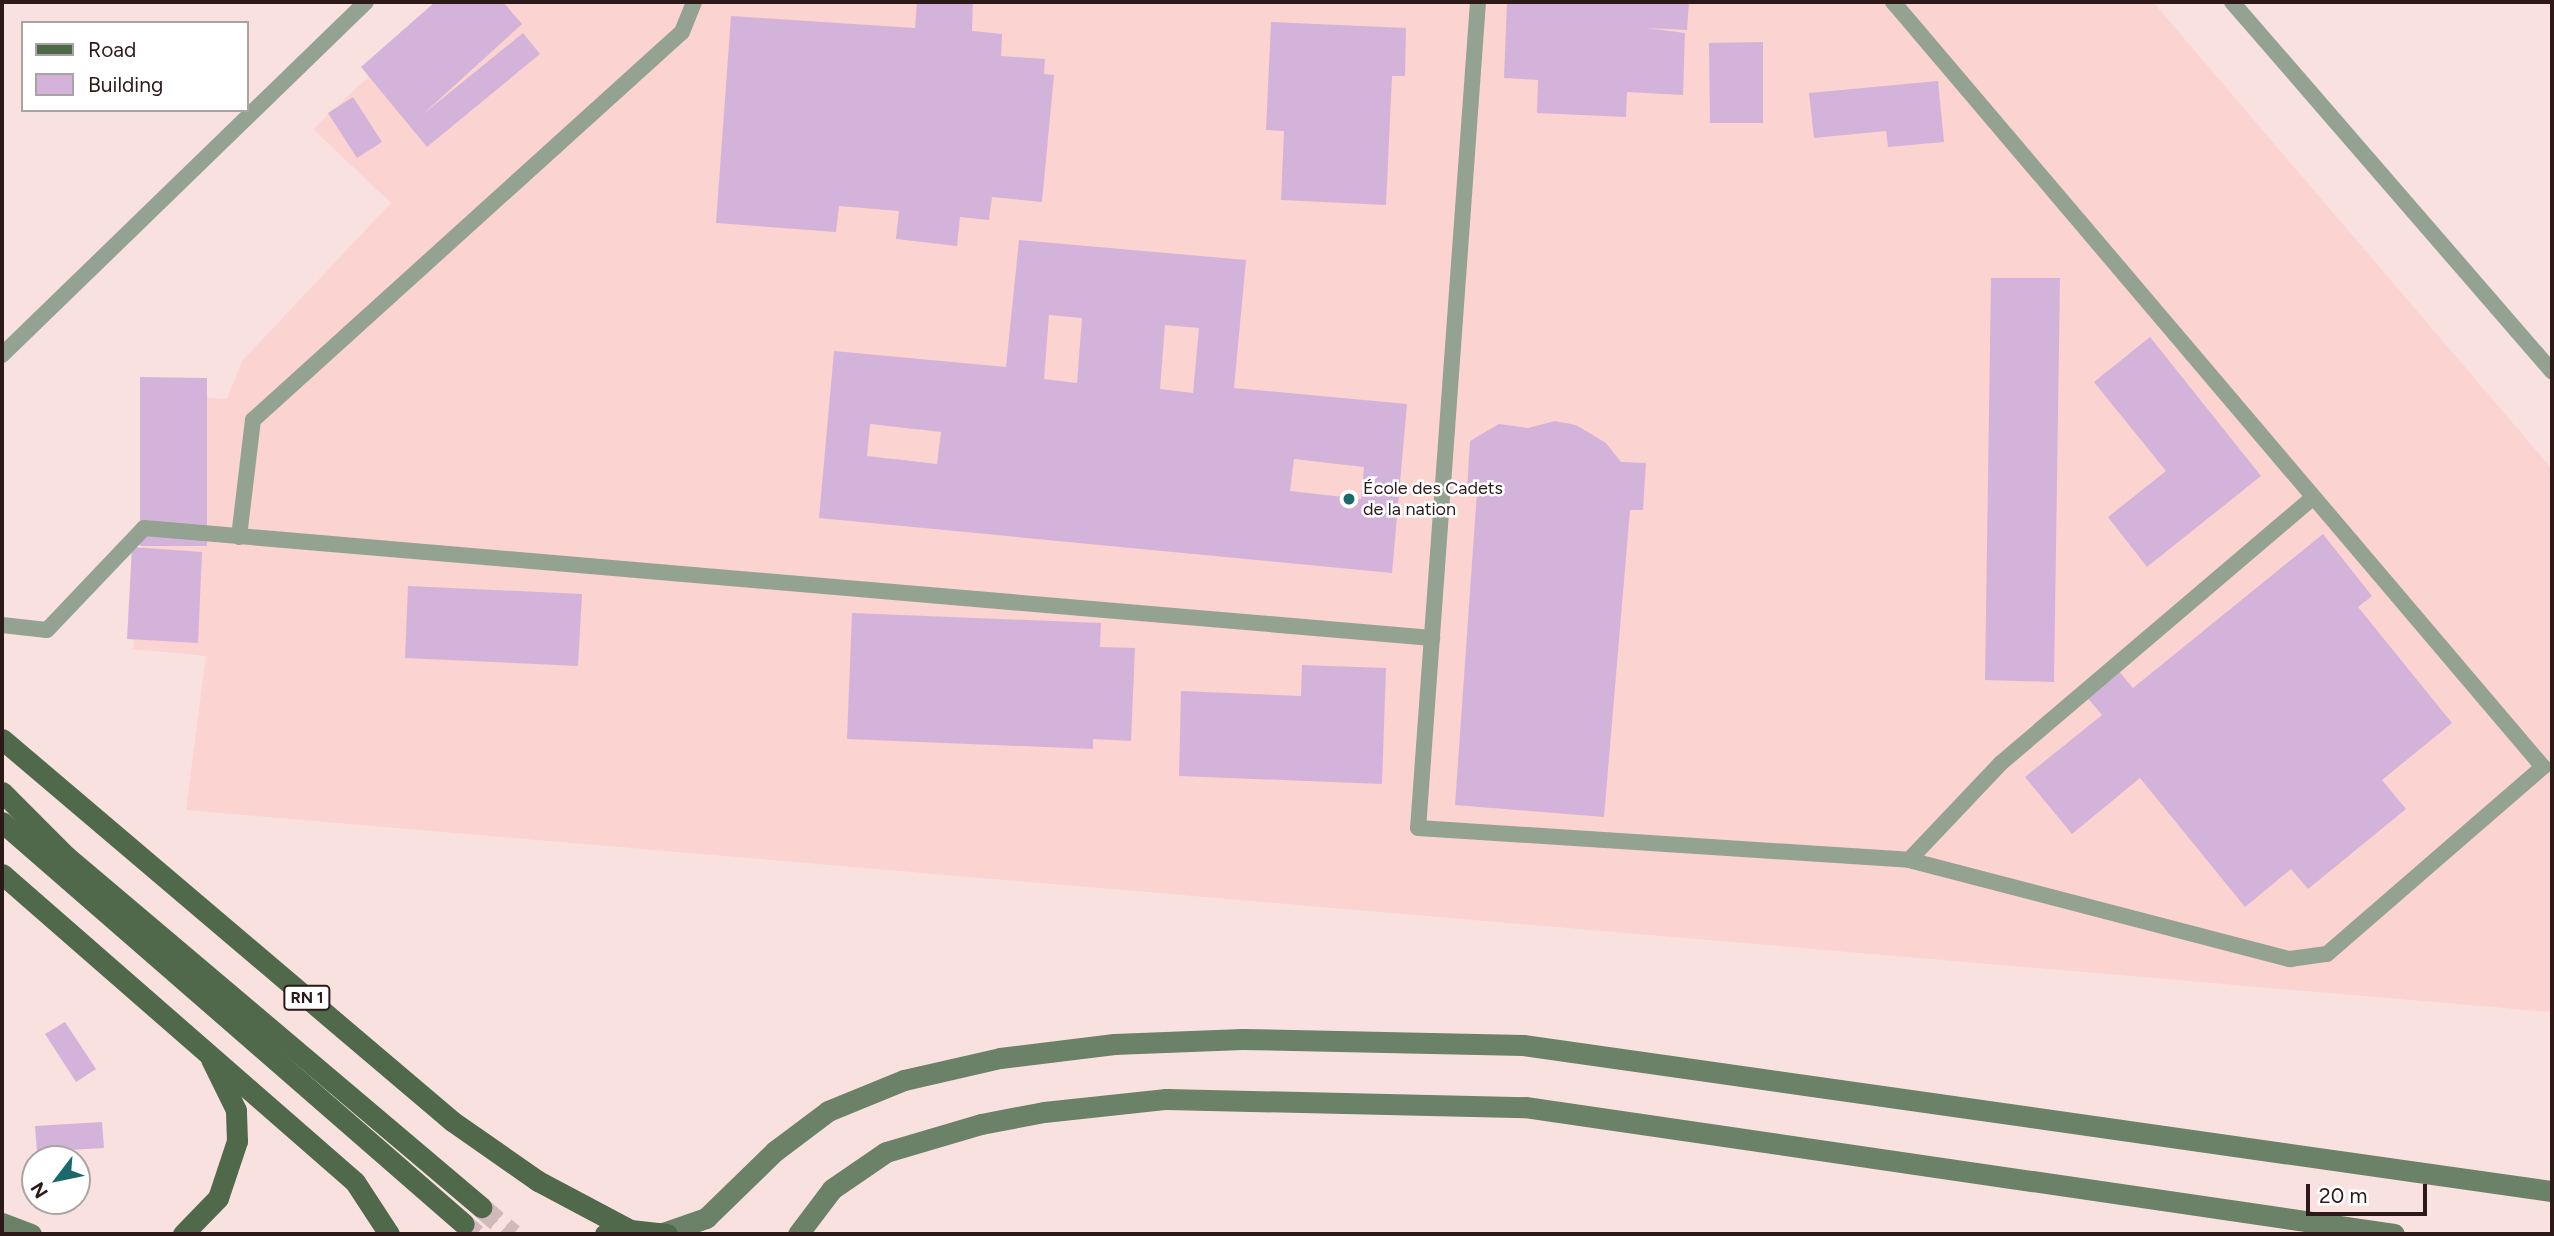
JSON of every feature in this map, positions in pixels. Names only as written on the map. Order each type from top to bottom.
[{"type":"main road","name":"RN 1","points":[[2,739],[452,1121],[538,1181],[630,1230]]},
{"type":"main road","points":[[2,792],[66,856],[481,1207]]},
{"type":"main road","points":[[2,822],[464,1224]]},
{"type":"main road","points":[[2,874],[355,1182],[389,1234]]},
{"type":"main road","points":[[183,1234],[218,1198],[237,1141],[236,1110],[207,1051]]},
{"type":"main road","points":[[605,1234],[630,1230],[665,1233]]},
{"type":"street","points":[[665,1233],[706,1218],[775,1151],[828,1111],[904,1080],[1000,1058],[1114,1044],[1242,1039],[1522,1045],[2552,1191]]},
{"type":"street","points":[[797,1234],[832,1189],[886,1152],[1032,1114],[1166,1098],[1525,1107],[2394,1234]]},
{"type":"street","points":[[2,1223],[31,1234]]},
{"type":"lane","points":[[2,355],[366,2]]},
{"type":"lane","points":[[239,537],[253,420],[682,32],[694,2]]},
{"type":"lane","points":[[1478,2],[1418,828],[1909,860],[2290,959],[2327,954],[2543,767],[1893,2]]},
{"type":"lane","points":[[2232,2],[2552,372]]},
{"type":"lane","points":[[1909,860],[2001,762],[2313,497]]},
{"type":"lane","points":[[2,625],[47,630],[144,528],[1432,638]]},
{"type":"shaded area","name":"École des Cadets de la nation","points":[[448,2],[2153,2],[2552,469],[2552,1012],[186,810],[206,656],[133,649],[156,394],[227,399],[242,361],[391,203],[313,129]]},
{"type":"building","points":[[435,2],[503,2],[522,24],[422,115],[523,33],[540,54],[427,147],[361,67]]},
{"type":"building","points":[[917,2],[973,2],[972,31],[1002,34],[1001,56],[1045,59],[1044,74],[1054,75],[1042,202],[992,197],[989,220],[960,217],[957,246],[896,239],[899,211],[839,206],[836,232],[716,223],[731,16],[915,28]]},
{"type":"building","points":[[1507,2],[1689,2],[1687,30],[1647,28],[1685,33],[1683,95],[1627,92],[1626,117],[1537,113],[1538,80],[1504,78]]},
{"type":"building","points":[[1271,22],[1406,28],[1405,76],[1392,76],[1386,205],[1281,200],[1284,131],[1266,130]]},
{"type":"building","points":[[1763,42],[1763,123],[1710,123],[1709,43]]},
{"type":"building","points":[[1938,81],[1944,142],[1888,147],[1886,131],[1814,138],[1809,93]]},
{"type":"building","points":[[353,97],[382,142],[357,158],[328,113]]},
{"type":"building","points":[[1019,240],[1246,260],[1234,388],[1407,404],[1392,573],[819,518],[834,351],[1006,367]],"holes":[[[1049,315],[1082,318],[1077,383],[1044,379]],[[1165,325],[1199,328],[1193,393],[1160,389]],[[870,424],[941,432],[937,464],[867,456]],[[1294,459],[1364,467],[1361,499],[1290,491]]]},
{"type":"building","points":[[1991,278],[2060,278],[2054,682],[1985,680]]},
{"type":"building","points":[[2150,337],[2261,476],[2147,567],[2108,517],[2166,471],[2094,382]]},
{"type":"building","points":[[140,377],[207,378],[207,546],[140,546]]},
{"type":"building","points":[[1555,421],[1576,425],[1606,443],[1621,462],[1646,463],[1643,510],[1630,510],[1604,817],[1455,805],[1477,492],[1467,491],[1470,441],[1499,424],[1528,428]]},
{"type":"building","points":[[2323,534],[2372,596],[2358,607],[2452,723],[2382,780],[2406,809],[2308,889],[2291,869],[2245,907],[2140,778],[2072,834],[2025,777],[2102,715],[2086,696],[2118,670],[2133,688]]},
{"type":"building","points":[[132,547],[202,552],[198,643],[127,639]]},
{"type":"building","points":[[408,586],[582,594],[578,666],[405,658]]},
{"type":"building","points":[[852,613],[1101,623],[1100,647],[1135,648],[1131,741],[1093,739],[1093,749],[847,739]]},
{"type":"building","points":[[1302,665],[1386,668],[1382,784],[1179,776],[1181,691],[1301,696]]},
{"type":"building","points":[[65,1022],[96,1069],[76,1082],[45,1034]]},
{"type":"building","points":[[102,1122],[104,1148],[91,1149],[91,1145],[36,1145],[35,1126]]},
{"type":"tunnel","points":[[481,1207],[513,1234]]},
{"type":"tunnel","points":[[464,1224],[476,1234]]},
{"type":"place","name":"École des Cadets de la nation","points":[[1349,499]]}]
